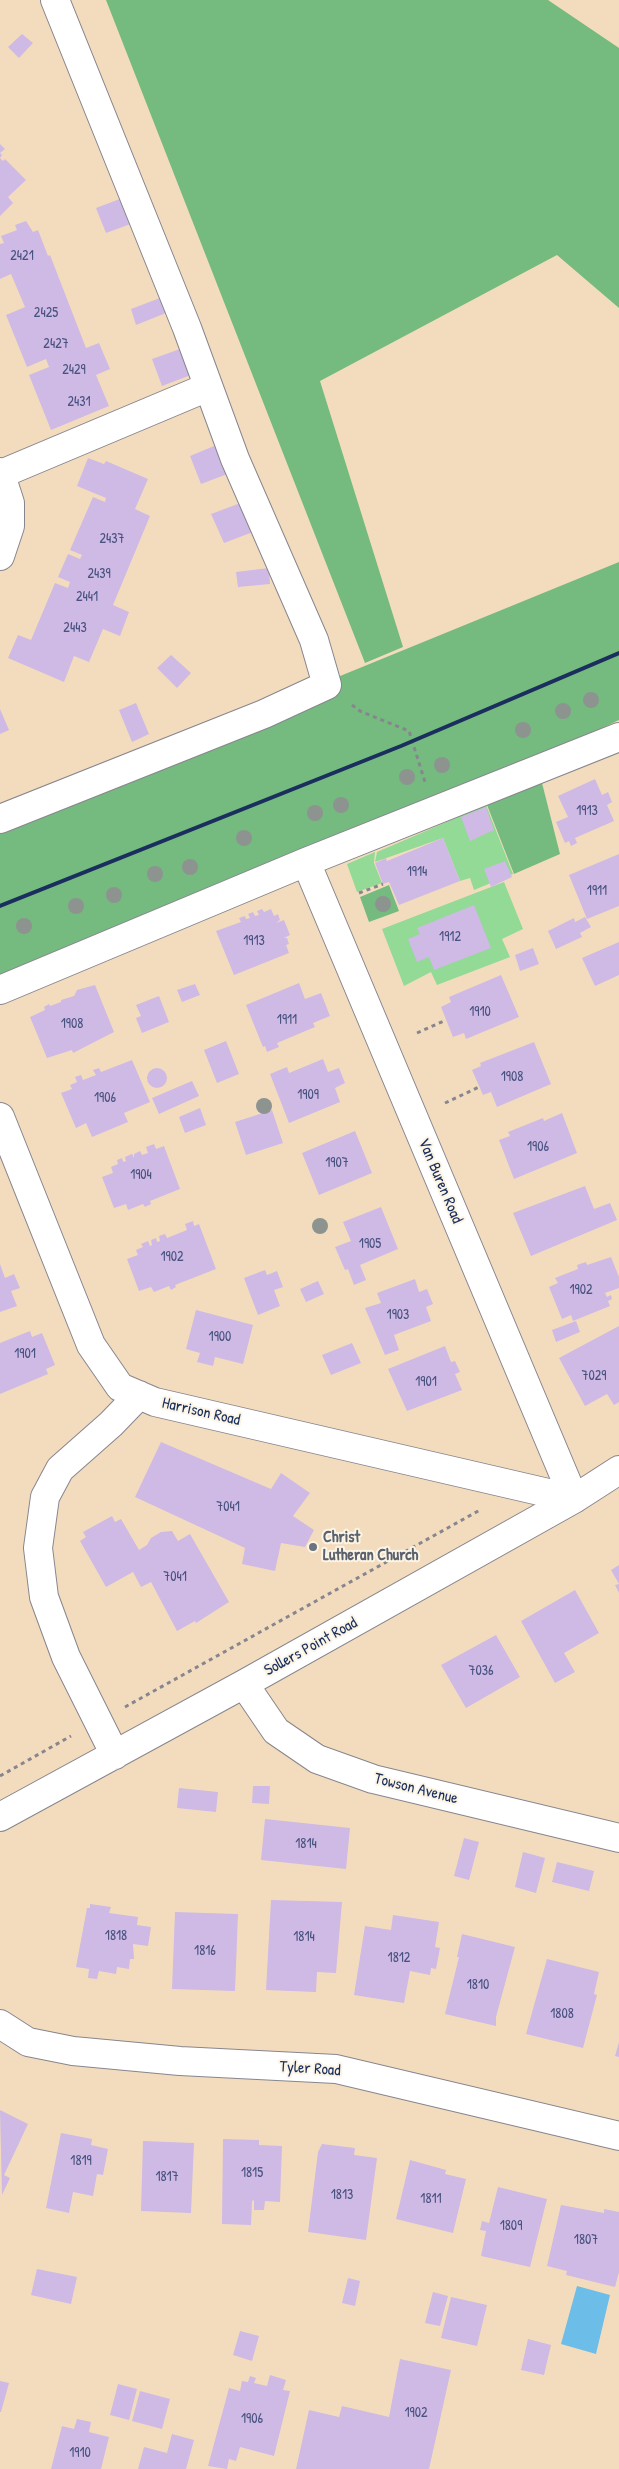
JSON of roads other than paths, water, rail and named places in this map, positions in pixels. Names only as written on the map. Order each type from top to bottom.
[{"type":"street","points":[[0,820],[264,714],[327,685],[314,640],[235,459],[55,0]]},
{"type":"street","points":[[0,556],[10,526],[10,503],[0,473],[208,387]]},
{"type":"street","points":[[0,990],[306,862],[619,737]]},
{"type":"street","name":"Van Buren Road","points":[[306,862],[574,1499]]},
{"type":"street","name":"Harrison Road","points":[[0,1117],[91,1345],[120,1387],[155,1402],[574,1499]]},
{"type":"street","points":[[115,1755],[66,1657],[44,1597],[38,1548],[45,1498],[60,1469],[80,1449],[111,1424],[138,1395]]},
{"type":"street","name":"Sollers Point Road","points":[[0,1817],[244,1684],[574,1499],[619,1470]]},
{"type":"street","name":"Towson Avenue","points":[[244,1684],[276,1731],[317,1759],[373,1779],[619,1838]]},
{"type":"street","name":"Tyler Road","points":[[0,2024],[28,2042],[73,2051],[180,2062],[336,2069],[619,2136]]},
{"type":"water","points":[[577,2286],[610,2295],[596,2354],[561,2344]]},
{"type":"railway","points":[[0,906],[401,746],[619,653]]},
{"type":"place","name":"Christ Lutheran Church","points":[[313,1547]]}]
